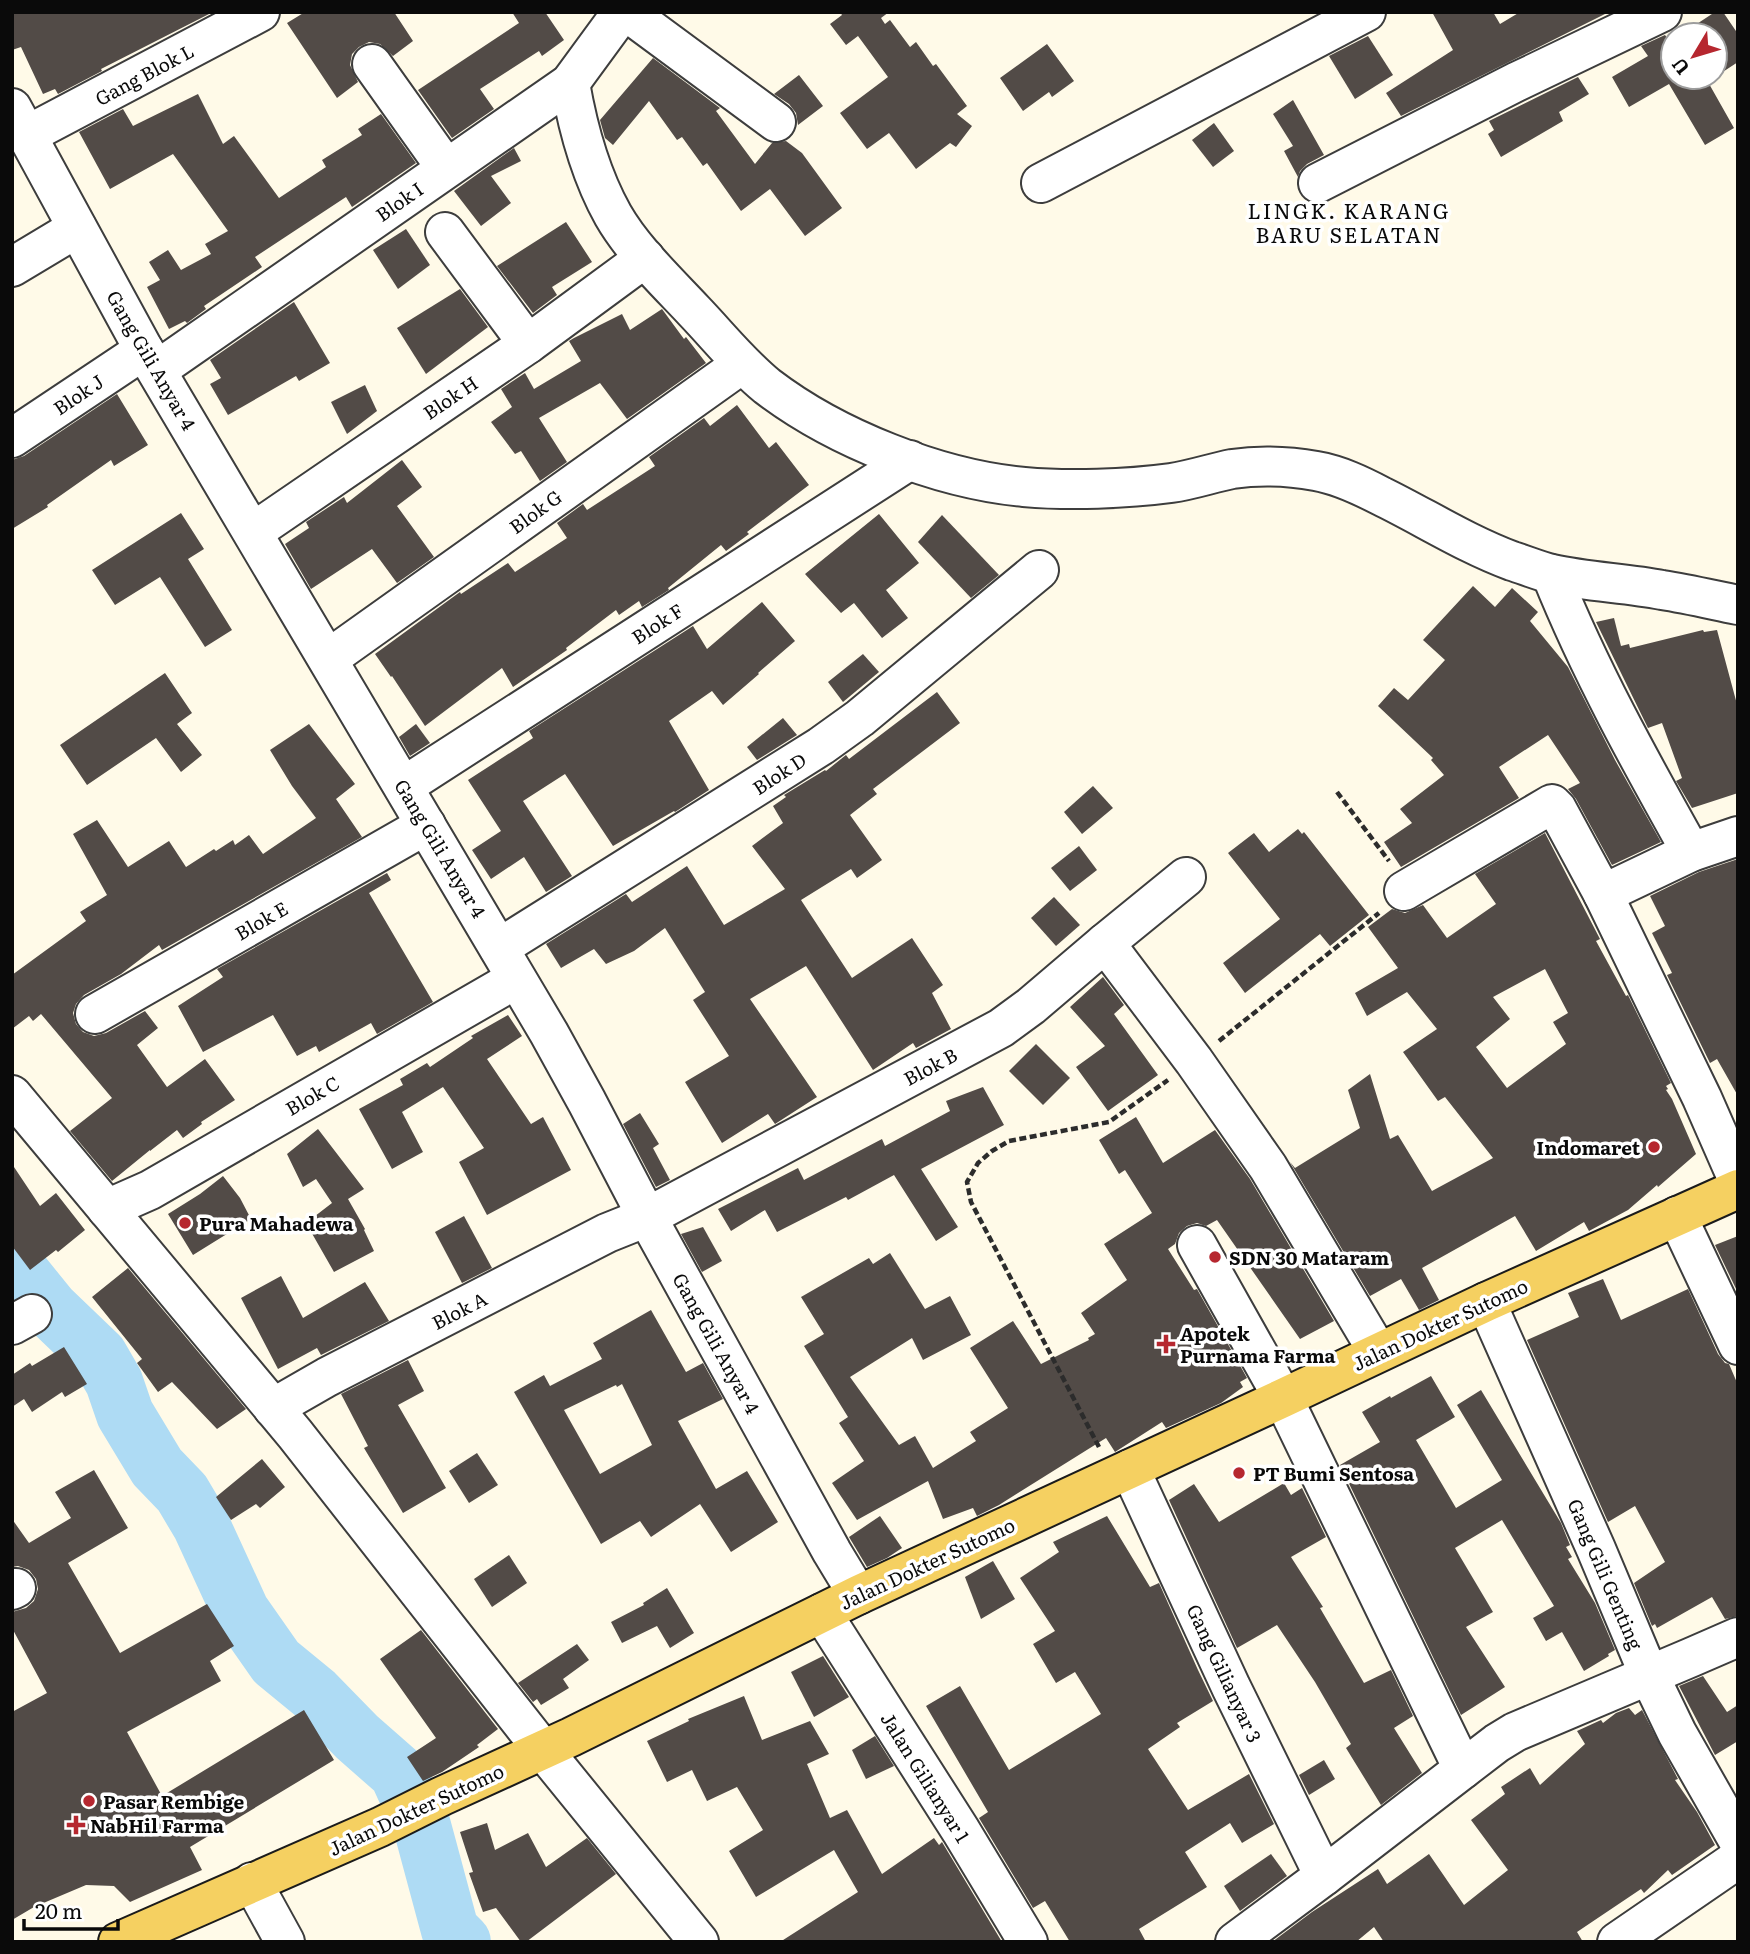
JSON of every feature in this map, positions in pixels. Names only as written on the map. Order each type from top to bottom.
[{"type":"main road","name":"Jalan Dokter Sutomo","points":[[118,1942],[380,1827],[557,1744],[858,1595],[1486,1302],[1738,1189]]},
{"type":"street","name":"Gang Blok L","points":[[20,122],[260,12]]},
{"type":"street","name":"Blok I","points":[[151,360],[570,83],[624,12],[776,122]]},
{"type":"street","points":[[1041,183],[1366,12]]},
{"type":"street","points":[[1318,183],[1661,12]]},
{"type":"street","points":[[372,64],[446,167]]},
{"type":"street","points":[[570,83],[583,145],[597,183],[615,218],[645,258],[742,363],[765,384],[818,421],[848,435],[910,460],[958,475],[1024,487],[1101,488],[1172,483],[1261,466],[1321,472],[1356,483],[1464,539],[1508,559],[1551,574],[1662,590],[1738,605]]},
{"type":"street","name":"Gang Gili Anyar 4","points":[[20,122],[151,360],[404,786],[587,1102],[858,1595]]},
{"type":"street","points":[[12,267],[77,228]]},
{"type":"street","points":[[444,232],[528,344]]},
{"type":"street","name":"Blok H","points":[[253,532],[528,344],[645,258]]},
{"type":"street","name":"Blok J","points":[[12,438],[151,360]]},
{"type":"street","name":"Blok G","points":[[328,659],[742,363]]},
{"type":"street","name":"Blok F","points":[[404,786],[910,460]]},
{"type":"street","name":"Blok D","points":[[508,964],[860,718],[1039,570]]},
{"type":"street","points":[[1551,574],[1593,670],[1691,852]]},
{"type":"street","points":[[1404,891],[1552,804],[1603,894],[1702,1098],[1738,1180]]},
{"type":"street","name":"Blok E","points":[[95,1014],[426,825]]},
{"type":"street","points":[[1603,894],[1691,852],[1738,836]]},
{"type":"street","name":"Blok B","points":[[648,1217],[1001,1028],[1186,877]]},
{"type":"street","points":[[1105,943],[1194,1061],[1268,1167],[1378,1352]]},
{"type":"street","name":"Blok C","points":[[107,1209],[150,1190],[508,964]]},
{"type":"street","points":[[12,1095],[107,1209],[284,1402],[557,1744],[699,1942]]},
{"type":"street","points":[[1677,1216],[1738,1345]]},
{"type":"street","name":"Blok A","points":[[284,1402],[607,1233],[648,1217]]},
{"type":"street","points":[[1197,1245],[1283,1398],[1463,1769]]},
{"type":"street","name":"Gang Gili Genting","points":[[1486,1302],[1597,1549],[1649,1675],[1677,1733],[1738,1840]]},
{"type":"street","name":"Gang Gilianyar 3","points":[[1122,1472],[1324,1876]]},
{"type":"street","name":"Jalan Gilianyar 1","points":[[822,1613],[1028,1942]]},
{"type":"street","points":[[1235,1942],[1515,1732],[1738,1637]]},
{"type":"street","points":[[1617,1942],[1738,1858]]},
{"type":"street","points":[[252,1882],[285,1942]]},
{"type":"path","points":[[1122,1472],[971,1202],[967,1182],[978,1163],[1009,1141],[1109,1122],[1194,1061],[1404,891],[1405,887],[1399,875],[1337,792]]},
{"type":"building","points":[[12,12],[213,12],[58,94],[55,89],[43,94],[21,47],[12,50]]},
{"type":"building","points":[[305,12],[394,12],[413,41],[393,56],[380,44],[369,42],[359,47],[352,54],[350,65],[358,82],[337,98],[287,23]]},
{"type":"building","points":[[512,12],[545,12],[564,40],[542,56],[539,51],[480,89],[494,109],[452,138],[418,90],[519,23]]},
{"type":"building","points":[[840,12],[889,12],[881,18],[885,24],[890,20],[910,47],[916,42],[933,66],[936,64],[967,106],[957,114],[972,126],[956,147],[950,143],[916,169],[889,133],[867,149],[840,113],[888,77],[858,36],[846,45],[830,24],[842,15]]},
{"type":"building","points":[[1432,12],[1493,12],[1500,24],[1520,12],[1609,12],[1401,116],[1386,93],[1453,50]]},
{"type":"building","points":[[1715,12],[1723,12],[1738,34],[1738,62],[1729,68],[1729,21],[1701,21]]},
{"type":"building","points":[[1368,36],[1393,75],[1355,99],[1329,56]]},
{"type":"building","points":[[1659,38],[1659,90],[1629,107],[1612,77],[1648,56],[1641,46]]},
{"type":"building","points":[[1047,44],[1074,81],[1052,97],[1049,92],[1023,111],[1000,78]]},
{"type":"building","points":[[653,58],[720,108],[716,111],[755,164],[772,143],[786,141],[802,153],[842,208],[805,236],[770,189],[741,211],[707,163],[703,166],[682,137],[677,140],[649,101],[613,145],[605,138],[600,120]]},
{"type":"building","points":[[799,75],[823,106],[798,125],[796,113],[789,104],[774,94]]},
{"type":"building","points":[[1578,77],[1589,94],[1559,112],[1563,121],[1501,157],[1488,134],[1494,130],[1489,121]]},
{"type":"building","points":[[1673,91],[1713,91],[1734,128],[1705,145]]},
{"type":"building","points":[[198,94],[223,144],[234,136],[279,198],[326,167],[322,160],[362,135],[358,129],[381,114],[416,163],[352,207],[346,197],[255,257],[262,267],[204,306],[206,309],[187,323],[185,321],[169,329],[147,287],[160,280],[149,262],[168,250],[181,270],[211,254],[205,244],[228,231],[173,154],[110,189],[79,132],[123,109],[133,126]]},
{"type":"building","points":[[1293,100],[1324,155],[1307,164],[1298,177],[1284,151],[1293,146],[1273,114]]},
{"type":"building","points":[[1214,123],[1234,151],[1213,167],[1192,140]]},
{"type":"building","points":[[514,148],[521,161],[491,176],[511,203],[481,226],[454,191]]},
{"type":"building","points":[[566,222],[592,262],[552,287],[557,295],[533,313],[497,266]]},
{"type":"building","points":[[406,229],[430,265],[398,289],[373,250]]},
{"type":"building","points":[[460,289],[488,327],[426,374],[397,328]]},
{"type":"building","points":[[294,302],[330,363],[299,381],[296,376],[228,415],[210,384],[221,378],[210,360]]},
{"type":"building","points":[[662,309],[706,363],[627,419],[600,383],[539,418],[567,462],[540,481],[521,451],[515,454],[491,422],[512,407],[501,389],[525,373],[534,389],[581,361],[569,341],[622,314],[630,330]]},
{"type":"building","points":[[365,385],[377,411],[347,434],[331,402]]},
{"type":"building","points":[[117,394],[148,445],[114,466],[111,460],[47,505],[48,507],[12,529],[12,460],[24,456]]},
{"type":"building","points":[[737,405],[769,448],[776,442],[809,485],[726,551],[721,545],[668,588],[669,590],[642,607],[639,601],[619,615],[616,610],[566,648],[567,650],[513,687],[502,668],[425,726],[375,654],[460,592],[461,594],[508,563],[515,572],[567,538],[557,523],[583,504],[587,510],[655,466],[649,457],[704,418],[710,426]]},
{"type":"building","points":[[402,460],[422,487],[397,506],[434,557],[397,583],[372,549],[311,589],[285,544],[309,528],[306,522],[344,497],[347,503]]},
{"type":"building","points":[[181,513],[204,549],[188,559],[232,630],[205,647],[160,577],[115,605],[92,570]]},
{"type":"building","points":[[879,514],[919,563],[886,590],[908,618],[882,638],[854,603],[841,613],[805,574]]},
{"type":"building","points":[[942,515],[999,575],[971,598],[918,542]]},
{"type":"building","points":[[1473,586],[1495,607],[1512,588],[1538,612],[1530,621],[1568,667],[1615,760],[1661,842],[1612,865],[1568,789],[1580,783],[1548,735],[1499,767],[1519,798],[1401,867],[1384,842],[1412,823],[1400,809],[1444,775],[1431,760],[1433,758],[1378,706],[1394,688],[1408,700],[1445,660],[1423,640]]},
{"type":"building","points":[[762,602],[795,641],[723,705],[712,691],[669,721],[709,790],[613,846],[565,774],[523,801],[572,876],[546,892],[524,857],[491,879],[472,850],[501,831],[468,780],[533,738],[529,731],[693,626],[707,649]]},
{"type":"building","points":[[1614,618],[1621,646],[1629,644],[1630,648],[1703,630],[1717,630],[1738,708],[1738,793],[1692,808],[1676,781],[1682,778],[1662,723],[1648,728],[1596,622]]},
{"type":"building","points":[[863,654],[879,672],[843,702],[828,682]]},
{"type":"building","points":[[165,673],[192,713],[177,724],[202,755],[181,772],[156,738],[87,785],[60,745]]},
{"type":"building","points":[[937,692],[960,723],[873,789],[877,794],[850,815],[882,860],[857,878],[851,869],[801,900],[852,978],[912,938],[943,985],[932,993],[951,1029],[916,1048],[913,1043],[873,1070],[806,966],[750,999],[817,1097],[775,1124],[768,1114],[722,1143],[685,1082],[729,1056],[693,1000],[705,992],[665,928],[634,951],[606,964],[594,949],[561,968],[546,944],[626,894],[632,902],[687,866],[724,925],[785,889],[752,846],[783,823],[773,806],[786,797],[784,795],[826,771],[846,755],[849,759]]},
{"type":"building","points":[[783,718],[797,735],[757,760],[747,747]]},
{"type":"building","points":[[309,724],[355,784],[336,799],[362,837],[162,950],[159,945],[121,974],[84,995],[76,1004],[73,1013],[76,1024],[83,1032],[94,1036],[106,1033],[145,1011],[158,1028],[137,1045],[167,1087],[205,1059],[235,1100],[201,1122],[202,1124],[183,1138],[177,1130],[112,1181],[70,1131],[112,1098],[41,1014],[33,1021],[29,1016],[12,1029],[12,975],[86,921],[80,912],[107,895],[73,834],[97,820],[128,867],[169,841],[186,867],[214,849],[216,851],[233,840],[235,845],[249,835],[263,854],[316,818],[270,750]]},
{"type":"building","points":[[416,724],[430,743],[410,756],[399,737]]},
{"type":"building","points":[[1093,786],[1113,808],[1082,834],[1064,812]]},
{"type":"building","points":[[1298,829],[1302,834],[1304,832],[1369,915],[1330,946],[1320,934],[1245,993],[1223,963],[1280,919],[1228,853],[1254,833],[1269,852]]},
{"type":"building","points":[[1545,833],[1600,939],[1596,941],[1626,996],[1628,995],[1671,1083],[1666,1086],[1666,1090],[1696,1154],[1628,1210],[1589,1231],[1584,1222],[1536,1251],[1515,1216],[1422,1268],[1439,1300],[1419,1310],[1401,1279],[1370,1296],[1290,1162],[1295,1168],[1360,1128],[1348,1090],[1370,1074],[1390,1139],[1398,1135],[1432,1191],[1493,1158],[1445,1097],[1438,1101],[1403,1052],[1437,1029],[1407,992],[1367,1016],[1355,993],[1398,968],[1368,927],[1392,909],[1405,913],[1423,905],[1447,938],[1496,904],[1475,874]],"holes":[[[1545,969],[1568,1013],[1553,1022],[1566,1044],[1507,1088],[1476,1047],[1510,1019],[1493,997]]]},
{"type":"building","points":[[1079,846],[1097,870],[1070,891],[1051,868]]},
{"type":"building","points":[[1738,859],[1738,1096],[1717,1059],[1710,1063],[1667,975],[1672,973],[1652,933],[1665,926],[1650,896],[1699,872]]},
{"type":"building","points":[[387,873],[391,880],[369,893],[433,1002],[377,1034],[371,1023],[319,1052],[316,1046],[297,1056],[273,1015],[203,1052],[178,1006],[223,977],[217,969]]},
{"type":"building","points":[[1054,897],[1080,925],[1056,946],[1031,918]]},
{"type":"building","points":[[1103,977],[1124,1005],[1114,1014],[1158,1075],[1108,1111],[1076,1067],[1105,1046],[1070,1007]]},
{"type":"building","points":[[508,1015],[522,1036],[487,1059],[531,1124],[543,1117],[571,1170],[487,1215],[459,1162],[484,1148],[443,1087],[402,1112],[423,1152],[392,1169],[359,1109],[403,1085],[400,1079],[427,1063],[430,1067],[473,1038],[471,1036]]},
{"type":"building","points":[[1036,1044],[1070,1078],[1043,1105],[1009,1071]]},
{"type":"building","points":[[983,1087],[1004,1125],[921,1169],[958,1227],[936,1241],[894,1175],[848,1200],[846,1197],[777,1232],[765,1210],[731,1231],[718,1209],[798,1168],[804,1180],[882,1139],[885,1146],[950,1111],[946,1101]]},
{"type":"building","points":[[640,1113],[659,1144],[653,1148],[670,1180],[656,1187],[623,1124]]},
{"type":"building","points":[[1136,1117],[1163,1163],[1215,1130],[1250,1179],[1334,1321],[1300,1339],[1217,1220],[1206,1226],[1197,1223],[1187,1226],[1179,1233],[1175,1244],[1168,1249],[1194,1290],[1197,1289],[1247,1378],[1240,1382],[1243,1387],[1221,1403],[1166,1428],[1162,1422],[1115,1452],[1106,1438],[977,1516],[973,1508],[943,1519],[928,1481],[857,1520],[832,1483],[864,1461],[839,1423],[848,1417],[804,1346],[824,1334],[801,1297],[869,1258],[873,1264],[890,1253],[925,1309],[950,1296],[971,1335],[923,1360],[912,1338],[850,1377],[899,1445],[915,1436],[933,1468],[976,1441],[970,1432],[1008,1408],[970,1348],[1013,1321],[1041,1364],[1089,1340],[1088,1338],[1095,1334],[1081,1313],[1127,1280],[1104,1244],[1152,1213],[1125,1170],[1119,1174],[1099,1140]]},
{"type":"building","points":[[318,1129],[364,1189],[348,1199],[374,1251],[334,1272],[306,1223],[332,1203],[316,1179],[303,1187],[287,1154]]},
{"type":"building","points":[[12,1164],[40,1206],[56,1193],[85,1230],[30,1270],[12,1246]]},
{"type":"building","points":[[223,1176],[240,1198],[251,1219],[193,1255],[168,1214]]},
{"type":"building","points":[[464,1216],[492,1268],[462,1283],[435,1232]]},
{"type":"building","points":[[703,1227],[722,1261],[702,1272],[681,1234]]},
{"type":"building","points":[[1738,1236],[1738,1293],[1715,1245]]},
{"type":"building","points":[[128,1268],[246,1409],[217,1429],[172,1382],[158,1392],[137,1363],[142,1359],[92,1297]]},
{"type":"building","points":[[281,1276],[303,1318],[365,1282],[389,1321],[321,1355],[317,1348],[278,1369],[241,1298]]},
{"type":"building","points":[[1603,1279],[1621,1320],[1688,1289],[1718,1354],[1729,1364],[1738,1385],[1738,1616],[1725,1619],[1712,1597],[1657,1628],[1655,1624],[1652,1626],[1634,1583],[1665,1562],[1635,1506],[1608,1522],[1527,1340],[1579,1317],[1568,1293]]},
{"type":"building","points":[[651,1310],[686,1372],[703,1363],[723,1399],[678,1421],[716,1489],[747,1471],[778,1522],[731,1552],[700,1504],[651,1537],[640,1521],[601,1544],[514,1392],[544,1375],[550,1386],[602,1359],[593,1343]],"holes":[[[622,1384],[652,1445],[600,1474],[564,1410]]]},
{"type":"building","points":[[64,1347],[87,1384],[65,1397],[62,1392],[32,1412],[24,1399],[12,1407],[12,1375]]},
{"type":"building","points":[[408,1360],[424,1391],[398,1405],[446,1488],[403,1513],[364,1448],[368,1446],[341,1394]]},
{"type":"building","points":[[1431,1376],[1455,1417],[1416,1440],[1456,1508],[1502,1480],[1457,1405],[1481,1390],[1561,1523],[1570,1545],[1566,1547],[1572,1557],[1568,1559],[1595,1603],[1615,1650],[1584,1671],[1562,1632],[1546,1641],[1533,1618],[1554,1606],[1502,1520],[1455,1548],[1493,1612],[1466,1627],[1505,1687],[1461,1715],[1340,1465],[1380,1442],[1362,1412]]},
{"type":"building","points":[[477,1453],[498,1485],[469,1503],[449,1471]]},
{"type":"building","points":[[262,1459],[285,1487],[260,1508],[256,1504],[231,1520],[216,1497]]},
{"type":"building","name":"Pasar Rembige","points":[[94,1470],[128,1528],[68,1563],[120,1653],[207,1604],[234,1646],[210,1661],[221,1681],[127,1732],[162,1796],[304,1710],[334,1760],[190,1847],[202,1870],[130,1902],[114,1886],[86,1885],[34,1907],[12,1920],[12,1712],[47,1693],[12,1628],[12,1612],[26,1608],[34,1601],[38,1589],[36,1579],[29,1570],[12,1567],[12,1519],[29,1543],[71,1518],[55,1492]]},
{"type":"building","points":[[1284,1483],[1291,1495],[1302,1488],[1326,1537],[1291,1557],[1323,1607],[1320,1608],[1364,1683],[1391,1670],[1413,1716],[1394,1728],[1422,1773],[1381,1805],[1346,1748],[1351,1744],[1315,1682],[1277,1625],[1237,1648],[1169,1500],[1194,1484],[1219,1522]]},
{"type":"building","points":[[880,1516],[902,1548],[867,1567],[849,1537]]},
{"type":"building","points":[[1107,1516],[1150,1587],[1159,1583],[1213,1701],[1177,1723],[1180,1727],[1148,1749],[1188,1810],[1249,1774],[1274,1824],[1242,1843],[1230,1823],[1185,1852],[1207,1887],[1139,1929],[1146,1942],[1070,1942],[1045,1901],[1033,1908],[979,1818],[988,1812],[926,1706],[960,1686],[1009,1770],[1101,1714],[1075,1672],[1056,1683],[1033,1644],[1055,1631],[1020,1578],[1059,1552],[1053,1542]]},
{"type":"building","points":[[509,1555],[527,1583],[492,1607],[474,1579]]},
{"type":"building","points":[[993,1561],[1015,1599],[981,1619],[965,1577]]},
{"type":"building","points":[[667,1588],[694,1633],[670,1648],[657,1626],[622,1643],[611,1622],[644,1605],[643,1603]]},
{"type":"building","points":[[421,1630],[498,1729],[477,1745],[479,1747],[442,1772],[423,1781],[407,1757],[436,1738],[380,1659]]},
{"type":"building","points":[[577,1644],[589,1660],[563,1679],[569,1688],[541,1705],[537,1699],[533,1702],[518,1683]]},
{"type":"building","points":[[823,1656],[849,1697],[814,1717],[791,1672]]},
{"type":"building","points":[[1703,1676],[1727,1712],[1738,1705],[1738,1741],[1715,1755],[1679,1686]]},
{"type":"building","points":[[744,1696],[762,1740],[810,1721],[829,1754],[807,1764],[830,1818],[847,1810],[882,1874],[934,1838],[939,1845],[942,1842],[1002,1942],[780,1942],[858,1892],[834,1850],[756,1897],[729,1851],[763,1830],[737,1787],[707,1801],[692,1770],[667,1782],[647,1741],[689,1721],[688,1719]]},
{"type":"building","points":[[1629,1708],[1635,1715],[1642,1710],[1678,1779],[1675,1780],[1715,1845],[1672,1875],[1668,1870],[1644,1893],[1641,1889],[1577,1932],[1583,1942],[1384,1942],[1374,1927],[1356,1942],[1272,1942],[1378,1869],[1387,1884],[1429,1854],[1464,1905],[1508,1870],[1471,1820],[1505,1794],[1501,1787],[1530,1768],[1540,1785],[1585,1744],[1577,1731],[1601,1720],[1603,1723],[1616,1713]]},
{"type":"building","points":[[875,1736],[894,1766],[866,1779],[852,1750]]},
{"type":"building","points":[[1324,1760],[1335,1779],[1309,1795],[1299,1775]]},
{"type":"building","points":[[487,1823],[495,1850],[528,1833],[546,1867],[587,1838],[616,1874],[526,1942],[521,1942],[496,1908],[483,1912],[469,1873],[473,1872],[460,1832]]},
{"type":"building","points":[[1271,1854],[1287,1876],[1240,1911],[1224,1886]]},
{"type":"waterway","points":[[12,1262],[50,1309],[99,1356],[114,1382],[125,1414],[157,1467],[182,1493],[201,1525],[241,1612],[276,1662],[315,1694],[357,1737],[398,1773],[422,1826],[450,1930],[462,1942]]},
{"type":"place","name":"Indomaret","points":[[1654,1147]]},
{"type":"place","name":"Pura Mahadewa","points":[[185,1223]]},
{"type":"place","name":"SDN 30 Mataram","points":[[1215,1257]]},
{"type":"place","name":"Apotek Purnama Farma","points":[[1166,1344]]},
{"type":"place","name":"PT Bumi Sentosa","points":[[1239,1473]]},
{"type":"place","name":"Pasar Rembige","points":[[89,1801]]},
{"type":"place","name":"NabHil Farma","points":[[76,1825]]},
{"type":"district","name":"LINGK. KARANG BARU SELATAN","points":[[1349,221]]}]
